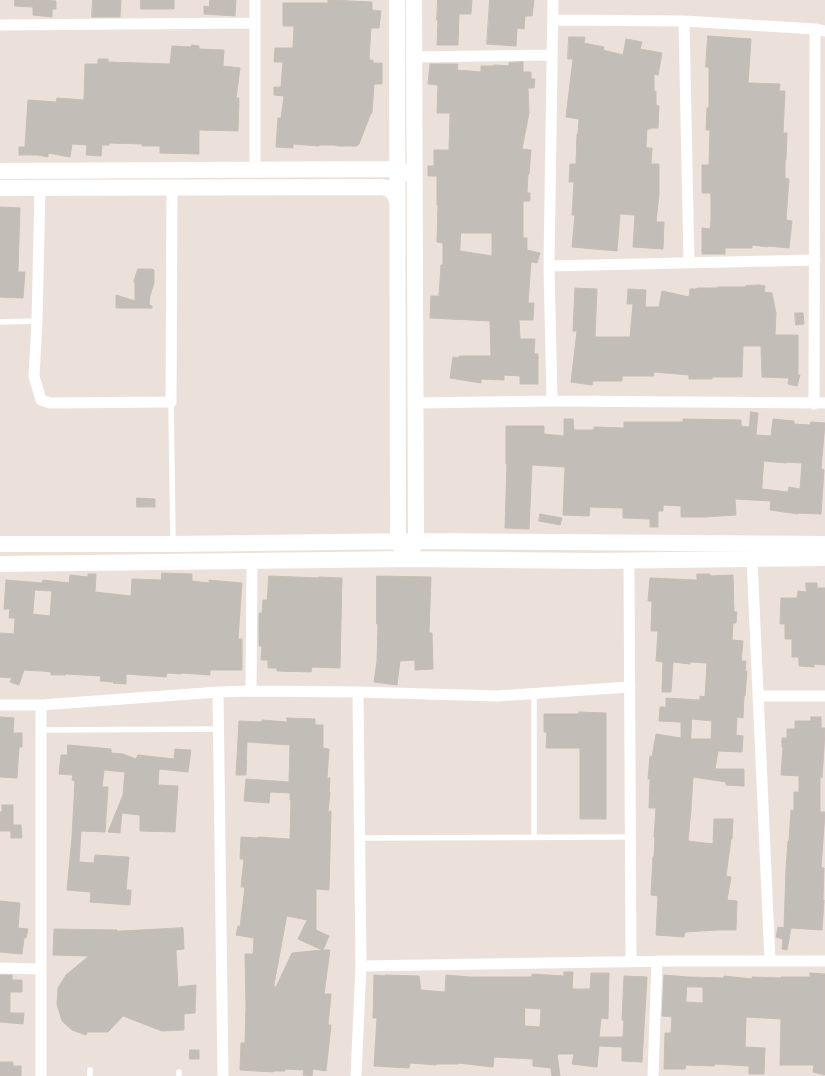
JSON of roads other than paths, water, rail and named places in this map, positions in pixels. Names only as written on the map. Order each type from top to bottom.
[{"type":"street","points":[[255,0],[255,170]]},
{"type":"street","points":[[396,0],[398,541],[408,559]]},
{"type":"street","points":[[408,559],[416,541],[414,0]]},
{"type":"street","points":[[552,400],[549,266],[553,0]]},
{"type":"street","points":[[416,403],[552,400],[820,404],[815,260],[820,30],[684,21],[553,20]]},
{"type":"street","points":[[684,21],[689,262]]},
{"type":"street","points":[[0,24],[255,23]]},
{"type":"street","points":[[414,57],[552,55]]},
{"type":"street","points":[[0,171],[397,169],[404,172],[406,178],[406,212],[414,251]]},
{"type":"street","points":[[0,188],[381,187],[389,189],[393,192],[397,202]]},
{"type":"street","points":[[40,188],[37,321],[34,376],[40,400],[50,403],[171,402],[172,188]]},
{"type":"street","points":[[549,266],[815,260]]},
{"type":"street","points":[[0,544],[173,544],[398,541],[825,544]]},
{"type":"street","points":[[0,564],[408,559],[629,560],[825,558]]},
{"type":"street","points":[[752,559],[770,961]]},
{"type":"street","points":[[629,560],[631,962]]},
{"type":"street","points":[[251,691],[252,562]]},
{"type":"street","points":[[0,705],[42,705],[218,692],[251,691],[497,696],[630,687]]},
{"type":"street","points":[[218,692],[223,1076]]},
{"type":"street","points":[[356,1076],[361,966],[358,692]]},
{"type":"street","points":[[758,696],[825,696]]},
{"type":"street","points":[[41,1076],[42,705]]},
{"type":"street","points":[[361,966],[657,961],[825,961]]},
{"type":"street","points":[[653,1076],[657,961]]},
{"type":"street","points":[[0,968],[41,969]]},
{"type":"lane","points":[[0,322],[37,321]]},
{"type":"lane","points":[[171,402],[173,544]]},
{"type":"lane","points":[[534,694],[534,837]]},
{"type":"lane","points":[[42,730],[219,729]]},
{"type":"lane","points":[[359,838],[631,837]]}]
